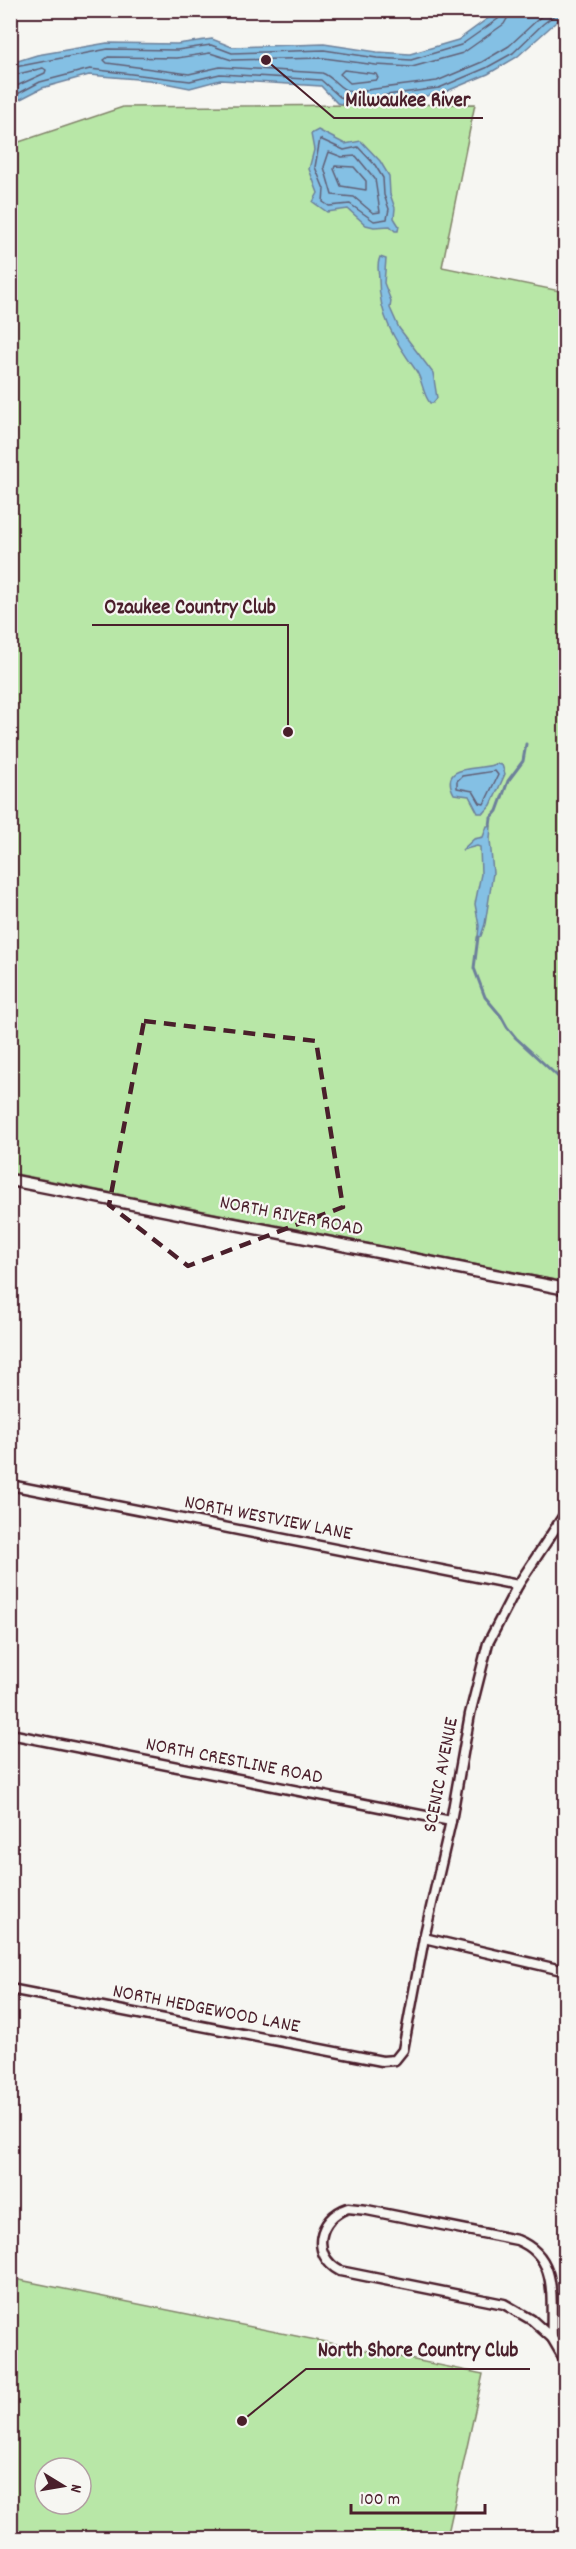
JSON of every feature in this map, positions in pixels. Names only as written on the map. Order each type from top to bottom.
[{"type":"street","name":"NORTH RIVER ROAD","points":[[10,1180],[566,1289]]},
{"type":"street","name":"NORTH WESTVIEW LANE","points":[[10,1485],[518,1585]]},
{"type":"street","name":"SCENIC AVENUE","points":[[395,2060],[402,2050],[424,1938],[451,1821],[470,1714],[488,1643],[518,1585],[566,1512]]},
{"type":"street","name":"NORTH CRESTLINE ROAD","points":[[10,1734],[451,1821]]},
{"type":"street","points":[[424,1938],[566,1971]]},
{"type":"street","name":"NORTH HEDGEWOOD LANE","points":[[10,1989],[382,2061],[395,2060]]},
{"type":"street","points":[[552,2338],[549,2269],[542,2256],[530,2245],[517,2240],[367,2210],[348,2208],[337,2212],[325,2222],[322,2233],[325,2259],[339,2271],[504,2304],[532,2320],[552,2338],[566,2362]]},
{"type":"highlighted area","points":[[144,1021],[316,1041],[343,1207],[188,1266],[109,1205]]},
{"type":"green space","points":[[475,104],[442,267],[565,292],[565,1282],[11,1173],[10,145],[123,107]]},
{"type":"green space","points":[[10,2278],[483,2374],[447,2538],[11,2538]]},
{"type":"water","points":[[498,11],[565,11],[565,14],[517,57],[488,74],[440,94],[349,106],[337,103],[321,86],[220,80],[190,88],[149,80],[89,75],[42,88],[11,104],[11,63],[37,55],[107,43],[177,44],[212,39],[232,47],[324,44],[377,52],[410,54],[458,40]]},
{"type":"water","points":[[318,130],[345,144],[361,141],[380,161],[389,176],[390,194],[395,208],[394,218],[399,226],[398,231],[390,226],[366,225],[348,209],[327,212],[313,202],[318,193],[309,169],[314,150],[311,134]]},
{"type":"water","points":[[380,257],[386,259],[384,283],[391,301],[390,308],[399,328],[433,373],[437,398],[433,403],[427,399],[418,373],[395,338],[385,317],[380,293],[378,266]]},
{"type":"water","points":[[496,764],[502,765],[505,774],[491,805],[484,813],[478,813],[469,796],[454,794],[450,784],[451,777],[456,772]]},
{"type":"water","points":[[487,826],[491,826],[493,873],[485,924],[481,936],[478,937],[479,926],[475,904],[481,874],[480,847],[462,850],[474,839],[483,837]]},
{"type":"waterway","points":[[490,826],[491,818],[497,811],[508,781],[523,761],[526,744]]},
{"type":"waterway","points":[[478,937],[474,968],[485,997],[516,1038],[566,1084]]},
{"type":"place","name":"Milwaukee River","points":[[266,60]]},
{"type":"place","name":"Ozaukee Country Club","points":[[288,732]]},
{"type":"place","name":"North Shore Country Club","points":[[242,2421]]}]
